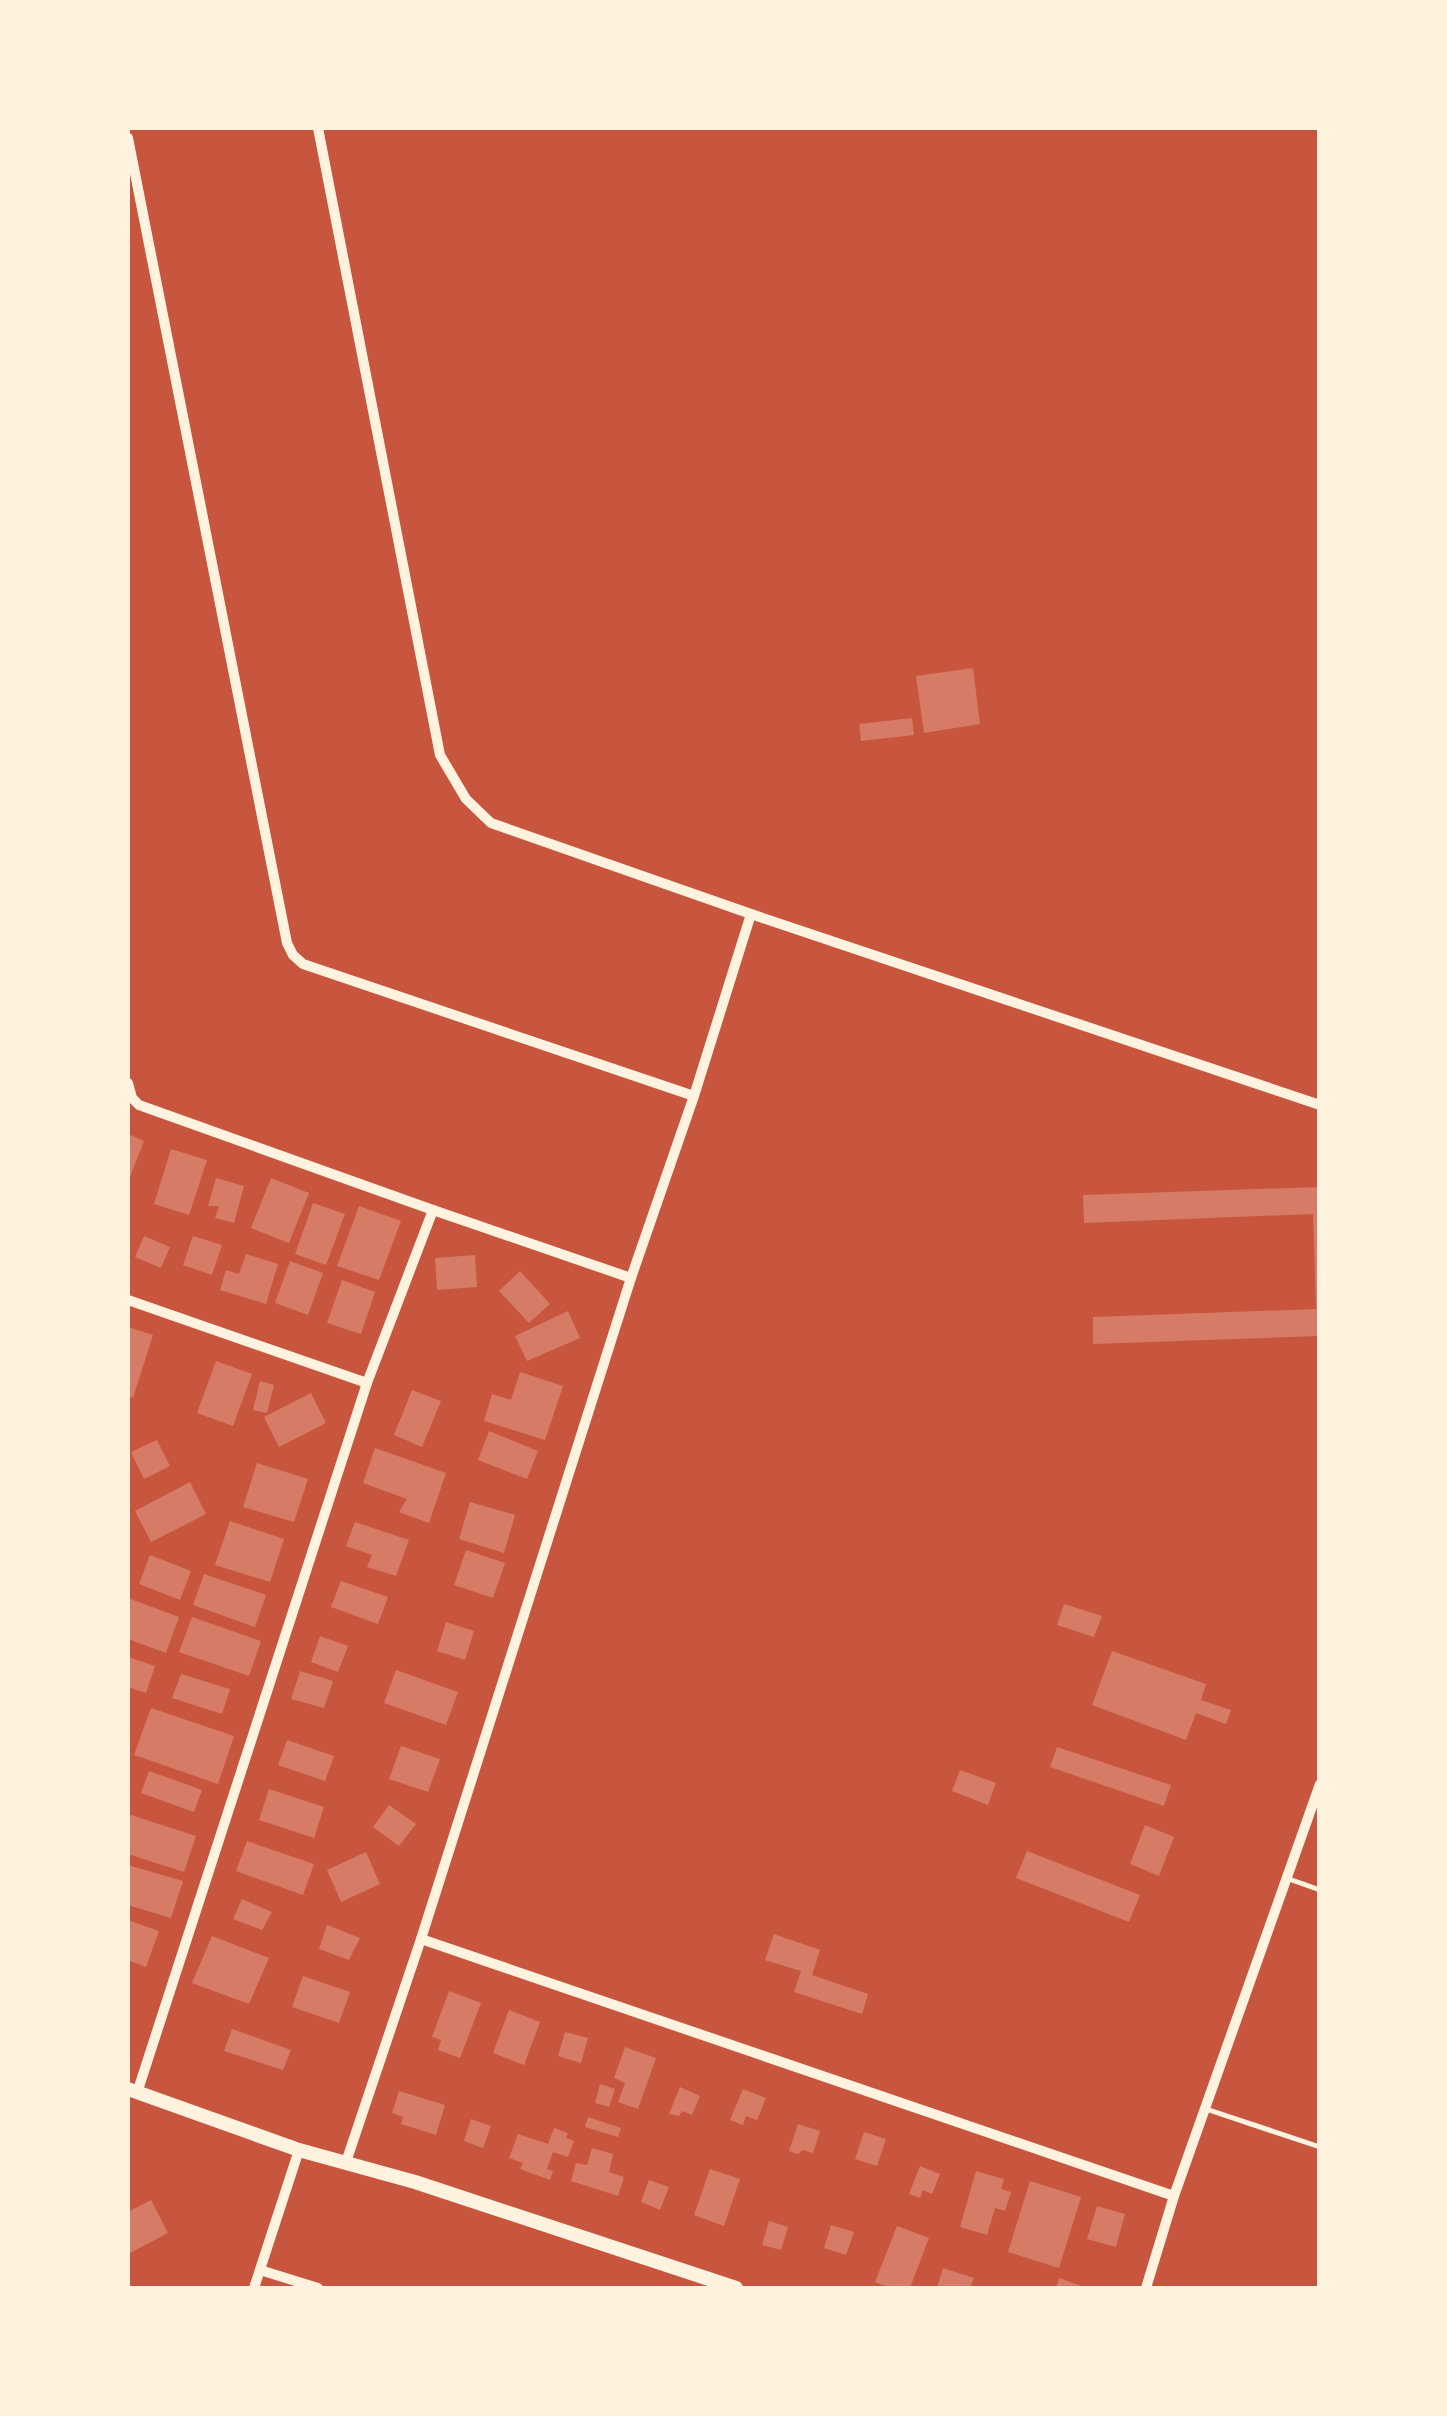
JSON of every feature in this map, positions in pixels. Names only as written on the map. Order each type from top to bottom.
[{"type":"street","points":[[318,128],[440,755],[466,799],[490,823],[1320,1105]]},
{"type":"street","points":[[128,138],[283,924],[293,955],[303,964],[694,1096]]},
{"type":"street","points":[[346,2162],[752,914]]},
{"type":"street","points":[[128,1084],[132,1098],[140,1105],[632,1278]]},
{"type":"street","points":[[433,1210],[368,1383],[132,2091],[299,2150],[415,2182],[736,2288]]},
{"type":"street","points":[[128,1300],[368,1383]]},
{"type":"street","points":[[1146,2288],[1174,2196],[1320,1784]]},
{"type":"street","points":[[421,1939],[1174,2196]]},
{"type":"street","points":[[254,2288],[299,2150]]},
{"type":"street","points":[[260,2270],[318,2288]]},
{"type":"lane","points":[[1288,1878],[1320,1890]]},
{"type":"lane","points":[[1206,2110],[1320,2147]]},
{"type":"building","points":[[973,668],[980,724],[924,733],[916,676]]},
{"type":"building","points":[[912,718],[914,735],[861,741],[859,724]]},
{"type":"building","points":[[128,1134],[144,1141],[128,1182]]},
{"type":"building","points":[[171,1149],[207,1160],[189,1215],[154,1204]]},
{"type":"building","points":[[216,1178],[244,1186],[234,1223],[215,1218],[219,1206],[208,1206]]},
{"type":"building","points":[[271,1178],[309,1193],[289,1243],[251,1228]]},
{"type":"building","points":[[1320,1187],[1320,1336],[1093,1344],[1093,1317],[1316,1309],[1313,1214],[1084,1223],[1083,1195]]},
{"type":"building","points":[[313,1203],[345,1214],[326,1265],[295,1254]]},
{"type":"building","points":[[359,1206],[401,1221],[379,1280],[337,1266]]},
{"type":"building","points":[[144,1236],[170,1247],[161,1268],[135,1257]]},
{"type":"building","points":[[193,1236],[222,1245],[212,1275],[183,1265]]},
{"type":"building","points":[[246,1254],[278,1264],[266,1304],[220,1290],[226,1270],[239,1274]]},
{"type":"building","points":[[475,1255],[477,1287],[437,1290],[435,1258]]},
{"type":"building","points":[[290,1261],[323,1273],[308,1315],[275,1303]]},
{"type":"building","points":[[520,1271],[550,1304],[529,1323],[499,1291]]},
{"type":"building","points":[[342,1280],[375,1292],[361,1334],[327,1323]]},
{"type":"building","points":[[568,1311],[580,1338],[527,1361],[515,1336]]},
{"type":"building","points":[[128,1327],[153,1335],[133,1398],[128,1396]]},
{"type":"building","points":[[216,1361],[252,1374],[233,1426],[197,1413]]},
{"type":"building","points":[[520,1372],[563,1386],[545,1440],[484,1421],[492,1394],[511,1400]]},
{"type":"building","points":[[260,1381],[274,1385],[267,1413],[253,1410]]},
{"type":"building","points":[[412,1390],[441,1401],[422,1447],[394,1435]]},
{"type":"building","points":[[311,1393],[326,1423],[279,1447],[264,1417]]},
{"type":"building","points":[[489,1431],[538,1451],[527,1479],[478,1460]]},
{"type":"building","points":[[157,1440],[170,1466],[144,1479],[131,1452]]},
{"type":"building","points":[[375,1448],[446,1473],[429,1523],[399,1512],[407,1499],[363,1483]]},
{"type":"building","points":[[257,1463],[308,1479],[294,1522],[243,1507]]},
{"type":"building","points":[[190,1482],[206,1514],[151,1542],[135,1511]]},
{"type":"building","points":[[470,1502],[515,1515],[504,1553],[459,1539]]},
{"type":"building","points":[[230,1521],[284,1539],[270,1582],[215,1565]]},
{"type":"building","points":[[355,1522],[409,1540],[396,1576],[367,1567],[372,1555],[346,1546]]},
{"type":"building","points":[[466,1550],[505,1563],[493,1598],[454,1585]]},
{"type":"building","points":[[150,1555],[191,1571],[180,1600],[139,1584]]},
{"type":"building","points":[[204,1574],[266,1595],[255,1627],[193,1605]]},
{"type":"building","points":[[341,1581],[388,1597],[378,1624],[331,1607]]},
{"type":"building","points":[[128,1598],[179,1617],[166,1653],[128,1639]]},
{"type":"building","points":[[1064,1604],[1102,1616],[1094,1637],[1057,1625]]},
{"type":"building","points":[[192,1617],[261,1641],[249,1676],[179,1652]]},
{"type":"building","points":[[446,1622],[474,1631],[465,1660],[437,1651]]},
{"type":"building","points":[[320,1636],[348,1646],[338,1672],[311,1662]]},
{"type":"building","points":[[1112,1651],[1206,1684],[1201,1700],[1231,1710],[1226,1724],[1196,1713],[1186,1740],[1092,1705]]},
{"type":"building","points":[[128,1657],[155,1666],[146,1693],[128,1687]]},
{"type":"building","points":[[396,1670],[458,1692],[446,1725],[384,1703]]},
{"type":"building","points":[[300,1671],[333,1681],[324,1708],[291,1699]]},
{"type":"building","points":[[181,1674],[230,1689],[222,1714],[172,1698]]},
{"type":"building","points":[[151,1708],[234,1736],[218,1784],[134,1755]]},
{"type":"building","points":[[287,1740],[334,1756],[325,1781],[278,1765]]},
{"type":"building","points":[[401,1746],[440,1759],[428,1792],[389,1779]]},
{"type":"building","points":[[1057,1747],[1171,1785],[1164,1806],[1050,1767]]},
{"type":"building","points":[[960,1770],[996,1783],[988,1805],[952,1791]]},
{"type":"building","points":[[149,1771],[202,1790],[194,1812],[141,1793]]},
{"type":"building","points":[[269,1789],[324,1807],[314,1838],[259,1820]]},
{"type":"building","points":[[389,1805],[416,1824],[399,1846],[373,1827]]},
{"type":"building","points":[[128,1814],[196,1836],[184,1872],[128,1854]]},
{"type":"building","points":[[1145,1825],[1174,1837],[1159,1876],[1130,1864]]},
{"type":"building","points":[[247,1841],[314,1864],[303,1895],[236,1871]]},
{"type":"building","points":[[1027,1851],[1140,1895],[1129,1922],[1016,1878]]},
{"type":"building","points":[[366,1852],[380,1884],[341,1902],[327,1870]]},
{"type":"building","points":[[128,1865],[183,1881],[171,1918],[128,1905]]},
{"type":"building","points":[[242,1899],[272,1912],[262,1930],[233,1919]]},
{"type":"building","points":[[128,1920],[159,1931],[146,1967],[128,1960]]},
{"type":"building","points":[[327,1925],[360,1938],[349,1960],[319,1949]]},
{"type":"building","points":[[774,1934],[820,1950],[812,1975],[868,1994],[862,2014],[794,1992],[801,1971],[765,1960]]},
{"type":"building","points":[[212,1936],[269,1958],[249,2004],[192,1983]]},
{"type":"building","points":[[303,1976],[350,1992],[339,2023],[292,2007]]},
{"type":"building","points":[[449,1991],[481,2003],[460,2058],[438,2050],[441,2040],[432,2037]]},
{"type":"building","points":[[509,2010],[540,2022],[524,2065],[493,2053]]},
{"type":"building","points":[[232,2029],[291,2050],[283,2070],[224,2051]]},
{"type":"building","points":[[565,2032],[588,2038],[581,2063],[558,2056]]},
{"type":"building","points":[[625,2047],[656,2058],[638,2109],[618,2102],[625,2083],[614,2078]]},
{"type":"building","points":[[600,2084],[615,2089],[609,2107],[595,2103]]},
{"type":"building","points":[[680,2087],[700,2096],[692,2115],[682,2111],[679,2116],[669,2114]]},
{"type":"building","points":[[743,2089],[766,2098],[757,2120],[746,2116],[743,2125],[730,2120]]},
{"type":"building","points":[[399,2091],[445,2105],[436,2135],[401,2124],[403,2117],[392,2113]]},
{"type":"building","points":[[588,2117],[621,2128],[618,2137],[585,2127]]},
{"type":"building","points":[[471,2119],[491,2126],[483,2148],[464,2141]]},
{"type":"building","points":[[798,2124],[820,2131],[813,2153],[789,2151]]},
{"type":"building","points":[[554,2128],[568,2133],[566,2138],[574,2141],[568,2157],[553,2152],[547,2169],[553,2171],[550,2180],[520,2169],[523,2163],[509,2158],[518,2134],[548,2144]]},
{"type":"building","points":[[864,2132],[886,2139],[877,2166],[855,2159]]},
{"type":"building","points":[[592,2148],[613,2154],[609,2172],[624,2177],[618,2196],[571,2181],[576,2163],[587,2165]]},
{"type":"building","points":[[920,2166],[940,2174],[932,2194],[923,2190],[920,2198],[909,2194]]},
{"type":"building","points":[[710,2169],[740,2179],[724,2226],[694,2215]]},
{"type":"building","points":[[976,2171],[1004,2179],[1001,2189],[1011,2192],[1005,2211],[995,2208],[987,2235],[960,2227]]},
{"type":"building","points":[[649,2180],[669,2187],[660,2210],[641,2202]]},
{"type":"building","points":[[1030,2181],[1081,2197],[1059,2268],[1008,2252]]},
{"type":"building","points":[[151,2200],[168,2233],[128,2254],[128,2212]]},
{"type":"building","points":[[1097,2206],[1125,2214],[1116,2247],[1087,2239]]},
{"type":"building","points":[[769,2221],[788,2227],[781,2250],[762,2245]]},
{"type":"building","points":[[831,2225],[854,2232],[846,2255],[824,2248]]},
{"type":"building","points":[[897,2226],[929,2238],[910,2288],[891,2288],[875,2282]]},
{"type":"building","points":[[943,2268],[974,2278],[970,2288],[937,2288]]},
{"type":"building","points":[[1059,2278],[1087,2288],[1056,2288]]}]
